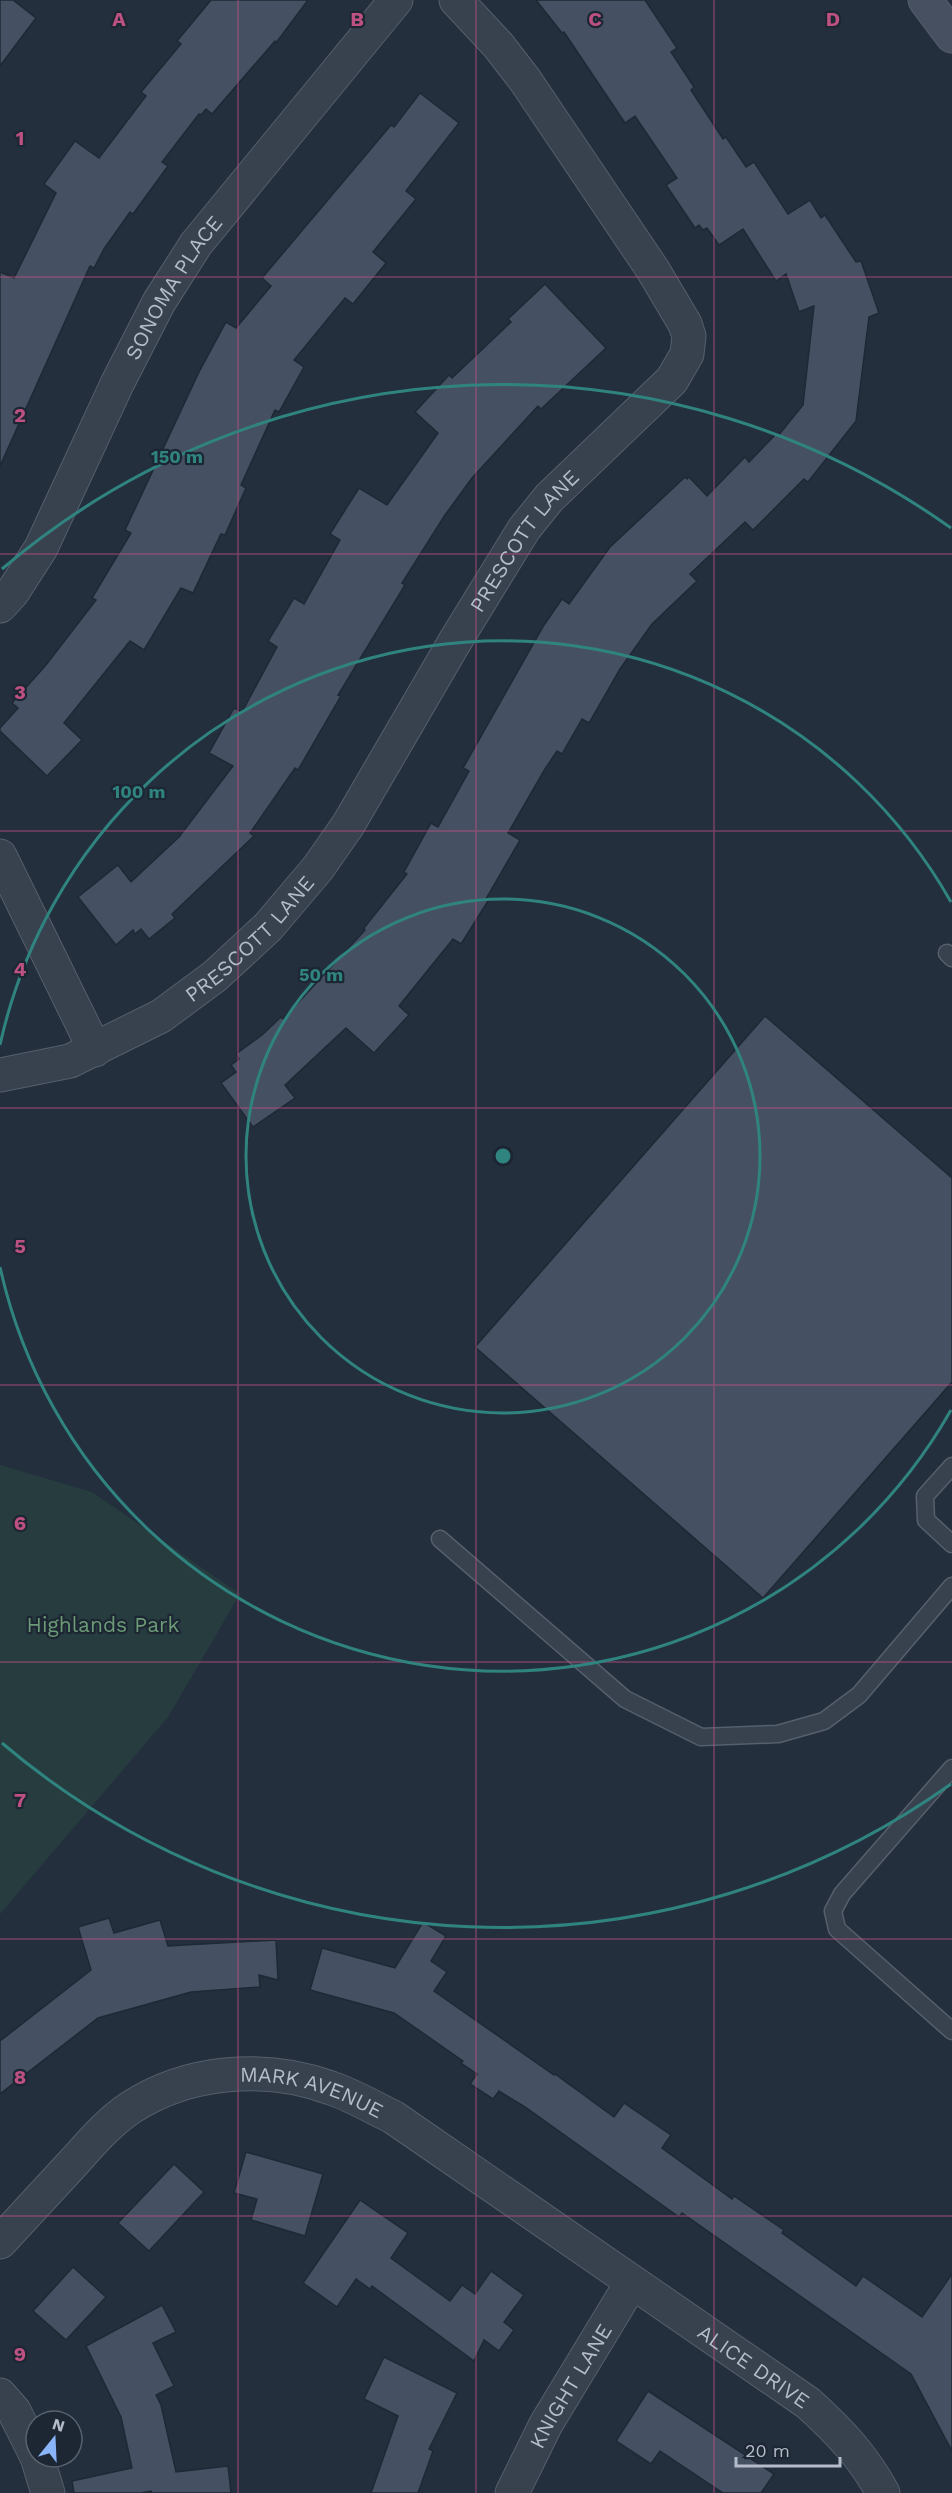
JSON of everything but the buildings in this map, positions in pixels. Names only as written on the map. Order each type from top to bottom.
[{"type":"main road","points":[[925,0],[952,36]]},
{"type":"street","name":"SONOMA PLACE","points":[[0,606],[12,593],[41,548],[117,384],[159,302],[196,244],[396,0]]},
{"type":"street","name":"PRESCOTT LANE","points":[[0,1075],[70,1060],[95,1050],[161,1016],[215,976],[268,927],[304,885],[348,825],[454,643],[524,529],[549,498],[672,380],[687,354],[689,336],[686,324],[654,270],[525,80],[498,45],[456,0]]},
{"type":"street","points":[[0,856],[95,1050]]},
{"type":"street","name":"MARK AVENUE","points":[[0,2242],[103,2131],[129,2109],[159,2092],[201,2079],[245,2073],[286,2076],[331,2088],[393,2117],[632,2282]]},
{"type":"street","name":"KNIGHT LANE","points":[[512,2493],[546,2424],[632,2282]]},
{"type":"street","name":"ALICE DRIVE","points":[[632,2282],[808,2403],[846,2438],[872,2472],[883,2493]]},
{"type":"street","points":[[0,2395],[14,2411],[24,2431]]},
{"type":"street","points":[[40,2469],[48,2493]]},
{"type":"lane","points":[[952,1466],[925,1496],[926,1520],[952,1544]]},
{"type":"lane","points":[[440,1539],[625,1699],[701,1737],[778,1734],[824,1721],[859,1695],[952,1586]]},
{"type":"lane","points":[[952,1768],[843,1894],[833,1911],[837,1929],[952,2031]]},
{"type":"green space","name":"Highlands Park","points":[[0,1465],[92,1492],[240,1594],[168,1717],[0,1914]]}]
